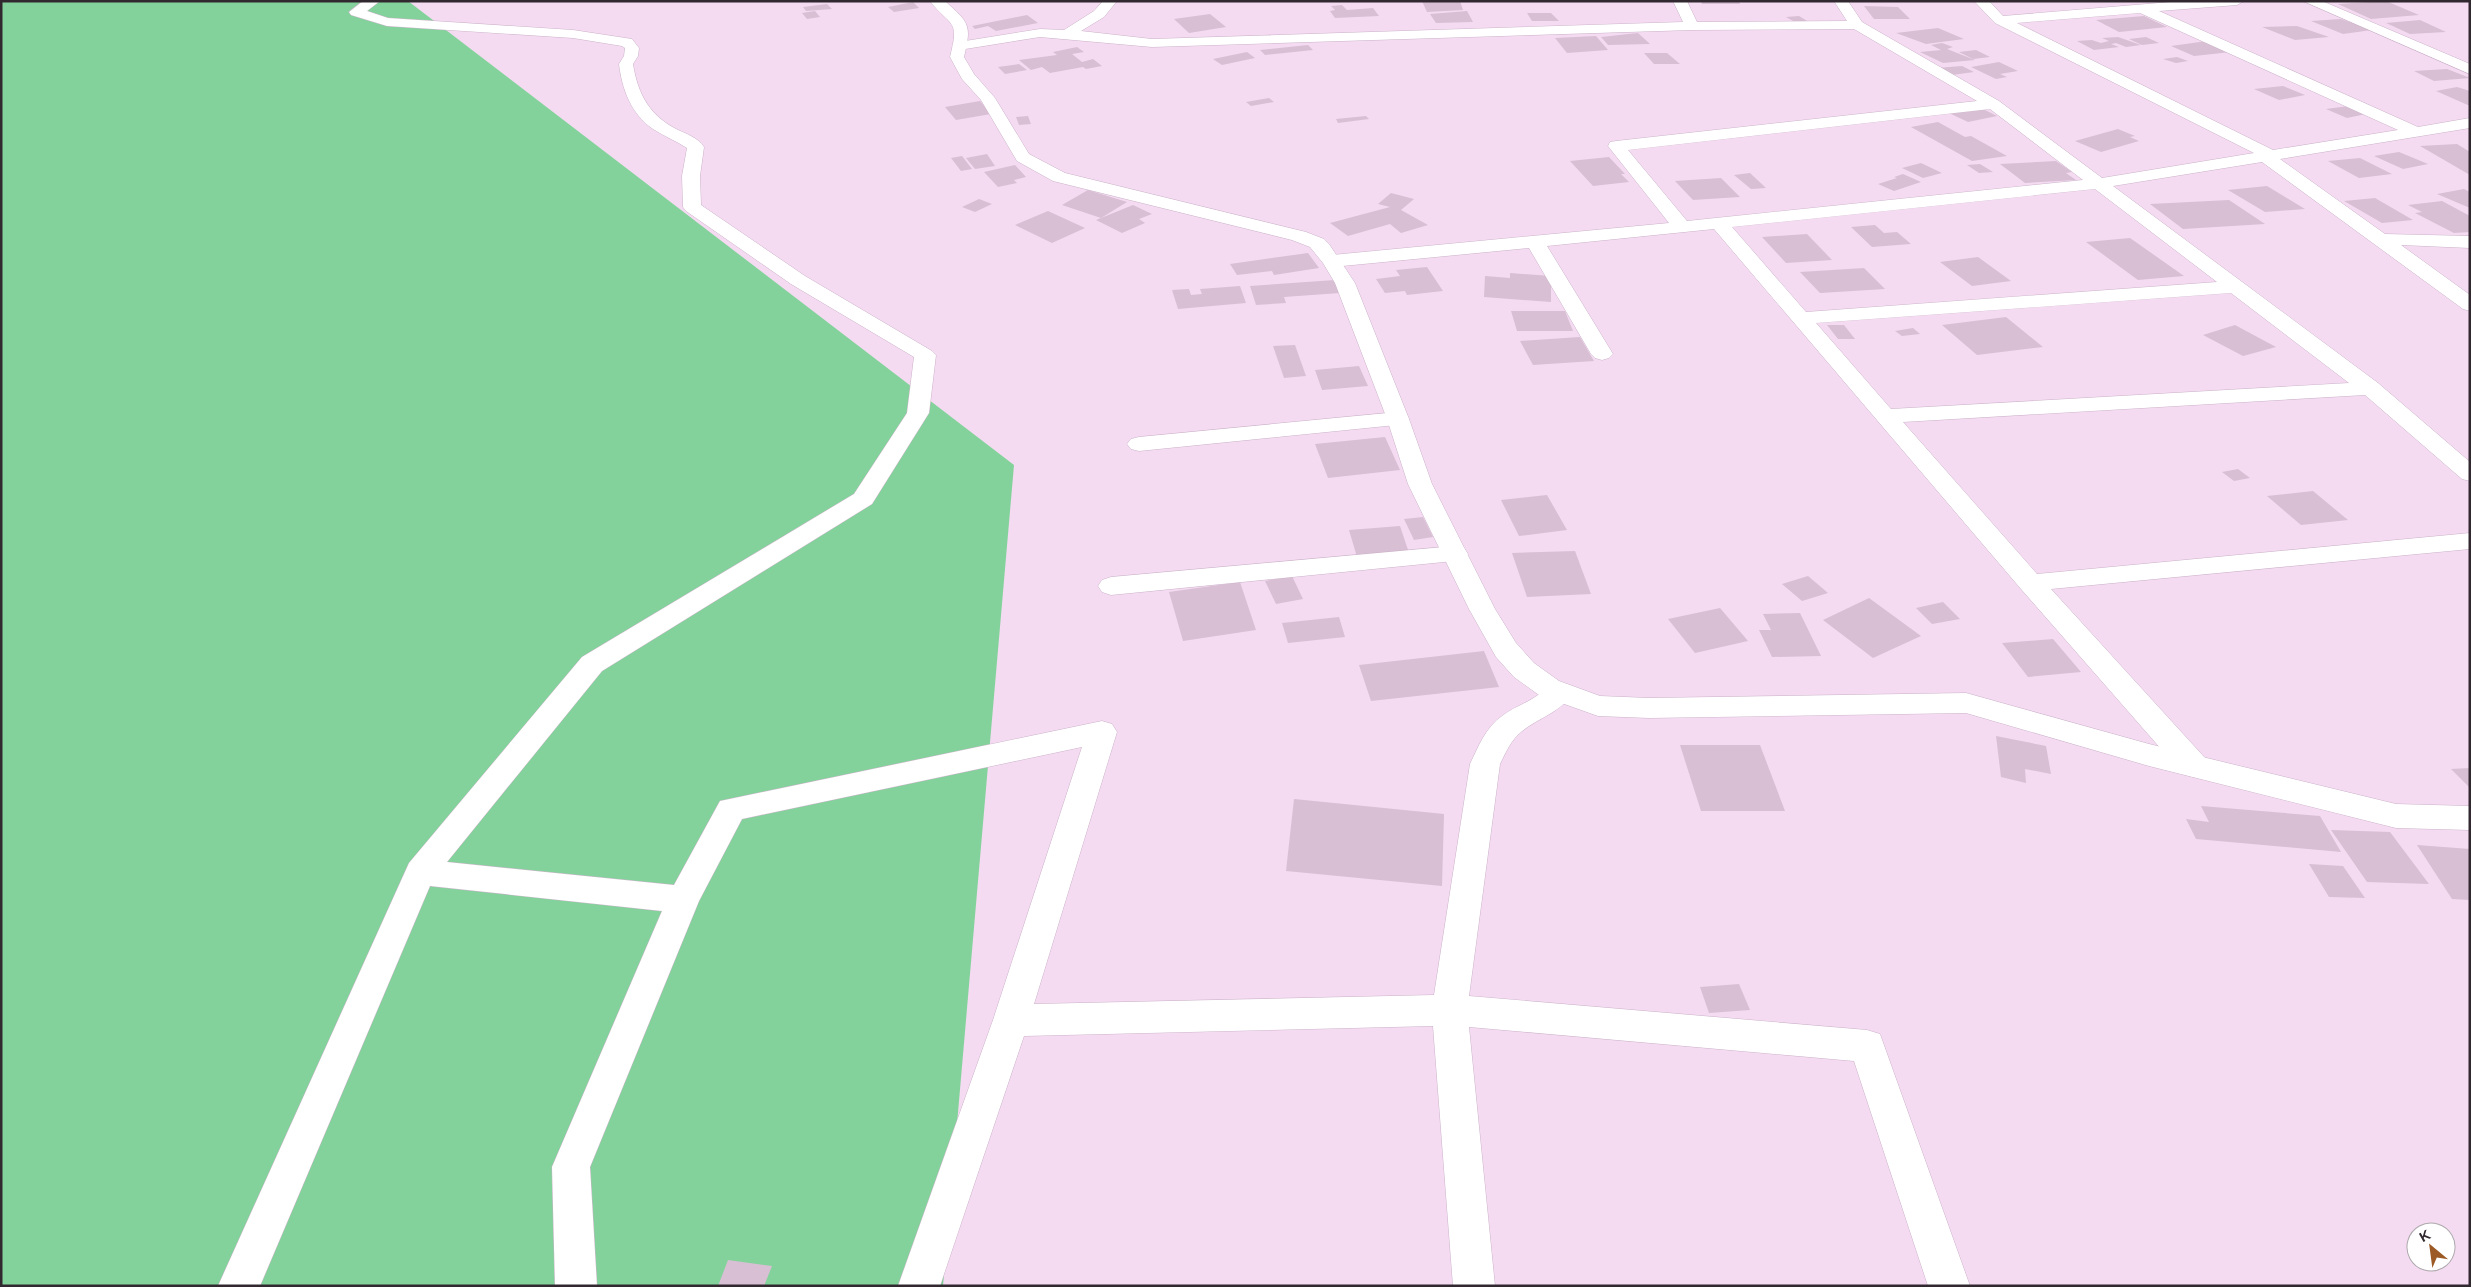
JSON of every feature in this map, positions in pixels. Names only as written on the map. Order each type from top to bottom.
[{"type":"street","points":[[238,1286],[420,872],[592,664],[863,499],[918,413],[925,355],[798,280],[692,207],[691,176],[696,147],[684,137],[664,129],[640,108],[633,98],[626,64],[631,56],[632,48],[627,42],[573,34],[387,22],[356,12],[373,1]]},
{"type":"street","points":[[937,1],[960,22],[962,37],[957,56],[967,76],[987,98],[1023,157],[1058,177],[1299,236],[1317,244],[1332,261],[1355,307],[1398,418],[1420,484],[1482,610],[1506,650],[1524,670],[1548,688],[1598,706],[1649,708],[1966,703],[2194,766],[2396,816],[2470,818]]},
{"type":"street","points":[[1068,34],[1099,14],[1110,1]]},
{"type":"street","points":[[1680,1],[1692,26]]},
{"type":"street","points":[[1841,1],[1857,25],[1993,104],[2096,184],[2370,388],[2470,474]]},
{"type":"street","points":[[1981,1],[2000,20],[2267,156],[2470,305]]},
{"type":"street","points":[[2000,20],[2237,1]]},
{"type":"street","points":[[2310,1],[2470,70]]},
{"type":"street","points":[[2143,9],[2416,132]]},
{"type":"street","points":[[959,46],[1040,34],[1068,34],[1152,44],[1692,26],[1857,25]]},
{"type":"street","points":[[1682,227],[1616,146],[1993,104]]},
{"type":"street","points":[[1332,261],[1719,224],[2096,184],[2470,123]]},
{"type":"street","points":[[1719,224],[2030,583],[2194,766]]},
{"type":"street","points":[[2380,239],[2470,242]]},
{"type":"street","points":[[1535,242],[1602,354]]},
{"type":"street","points":[[1801,318],[2234,286]]},
{"type":"street","points":[[1885,416],[2370,388]]},
{"type":"street","points":[[1139,444],[1398,418]]},
{"type":"street","points":[[2030,583],[2470,541]]},
{"type":"street","points":[[1111,586],[1455,554]]},
{"type":"street","points":[[1474,1286],[1449,1010],[1485,764],[1502,732],[1512,724],[1540,710],[1559,692]]},
{"type":"street","points":[[576,1286],[571,1167],[683,900],[731,808],[1102,732],[1011,1020],[919,1286]]},
{"type":"street","points":[[420,872],[683,900]]},
{"type":"street","points":[[1011,1020],[1449,1010],[1867,1046],[1949,1286]]},
{"type":"green space","points":[[1,1],[408,1],[1014,465],[943,1286],[1,1286]]},
{"type":"building","points":[[1422,1],[1460,1],[1463,10],[1427,12]]},
{"type":"building","points":[[1701,1],[1739,1],[1740,4],[1702,4]]},
{"type":"building","points":[[2386,1],[2419,15],[2371,19],[2338,4]]},
{"type":"building","points":[[913,2],[919,8],[894,12],[888,7]]},
{"type":"building","points":[[827,4],[832,9],[806,11],[803,7]]},
{"type":"building","points":[[1342,5],[1347,10],[1373,8],[1379,16],[1335,18],[1330,11],[1335,10],[1331,6]]},
{"type":"building","points":[[1864,6],[1898,7],[1910,19],[1874,19]]},
{"type":"building","points":[[815,11],[820,17],[807,19],[802,13]]},
{"type":"building","points":[[1467,11],[1473,22],[1436,23],[1430,14]]},
{"type":"building","points":[[1527,13],[1551,13],[1559,21],[1532,21]]},
{"type":"building","points":[[1210,14],[1226,27],[1189,33],[1174,19]]},
{"type":"building","points":[[1027,15],[1038,23],[996,31],[988,26],[975,29],[972,26]]},
{"type":"building","points":[[1799,16],[1807,21],[1795,22],[1786,17]]},
{"type":"building","points":[[2144,16],[2167,27],[2119,32],[2096,20]]},
{"type":"building","points":[[2341,19],[2372,30],[2343,34],[2311,21]]},
{"type":"building","points":[[2420,20],[2446,32],[2410,34],[2386,23]]},
{"type":"building","points":[[2297,26],[2329,37],[2295,40],[2262,27]]},
{"type":"building","points":[[1938,28],[1964,39],[1926,44],[1896,33]]},
{"type":"building","points":[[1638,33],[1650,44],[1608,45],[1601,37]]},
{"type":"building","points":[[1596,36],[1608,50],[1567,53],[1555,38]]},
{"type":"building","points":[[2118,37],[2141,45],[2126,47],[2116,43],[2111,44],[2119,47],[2094,50],[2077,41],[2092,40],[2101,43],[2109,41],[2102,38]]},
{"type":"building","points":[[2146,37],[2159,43],[2142,45],[2129,39]]},
{"type":"building","points":[[2207,41],[2231,52],[2194,56],[2171,46]]},
{"type":"building","points":[[1942,43],[1953,47],[1947,49],[1975,60],[1943,63],[1920,52],[1941,50],[1931,45]]},
{"type":"building","points":[[1308,45],[1313,50],[1265,55],[1260,50]]},
{"type":"building","points":[[1077,47],[1084,52],[1072,54],[1082,62],[1093,59],[1102,66],[1086,69],[1083,67],[1050,73],[1042,67],[1031,70],[1019,60],[1057,55],[1053,52]]},
{"type":"building","points":[[1976,50],[1990,57],[1973,59],[1959,52]]},
{"type":"building","points":[[1247,52],[1255,58],[1222,65],[1213,59]]},
{"type":"building","points":[[1644,53],[1667,53],[1680,64],[1654,64]]},
{"type":"building","points":[[2177,57],[2188,61],[2176,63],[2163,59]]},
{"type":"building","points":[[1999,62],[2018,71],[2000,74],[2007,77],[1996,79],[1971,67]]},
{"type":"building","points":[[1019,64],[1027,70],[1005,74],[998,67]]},
{"type":"building","points":[[1962,66],[1974,72],[1952,75],[1936,68]]},
{"type":"building","points":[[2447,69],[2470,78],[2434,81],[2414,71]]},
{"type":"building","points":[[2283,86],[2305,95],[2279,100],[2254,89]]},
{"type":"building","points":[[2457,87],[2470,91],[2470,106],[2436,91]]},
{"type":"building","points":[[1269,98],[1274,102],[1251,106],[1246,102]]},
{"type":"building","points":[[980,101],[991,114],[956,120],[945,107]]},
{"type":"building","points":[[2349,106],[2366,114],[2347,118],[2326,109]]},
{"type":"building","points":[[1979,107],[1997,116],[1968,122],[1949,113]]},
{"type":"building","points":[[1028,116],[1031,124],[1019,125],[1016,117]]},
{"type":"building","points":[[1366,116],[1369,119],[1338,123],[1336,119]]},
{"type":"building","points":[[1938,122],[1965,137],[1971,136],[2007,156],[1972,161],[1911,127]]},
{"type":"building","points":[[2118,129],[2135,136],[2130,137],[2139,141],[2101,152],[2075,141]]},
{"type":"building","points":[[2457,144],[2470,152],[2470,175],[2420,146]]},
{"type":"building","points":[[2399,152],[2428,164],[2403,169],[2374,156]]},
{"type":"building","points":[[987,154],[995,166],[975,169],[966,158]]},
{"type":"building","points":[[962,156],[972,169],[961,171],[951,158]]},
{"type":"building","points":[[1609,157],[1625,174],[1621,174],[1629,182],[1593,186],[1570,161]]},
{"type":"building","points":[[2360,158],[2392,174],[2359,178],[2328,161]]},
{"type":"building","points":[[2056,161],[2072,172],[2066,173],[2076,180],[2025,183],[2000,164]]},
{"type":"building","points":[[1921,163],[1942,173],[1923,178],[1902,168]]},
{"type":"building","points":[[1980,164],[1993,172],[1979,173],[1967,165]]},
{"type":"building","points":[[1015,165],[1026,177],[1014,180],[1017,183],[998,187],[984,172]]},
{"type":"building","points":[[1750,173],[1766,188],[1751,189],[1734,175]]},
{"type":"building","points":[[1903,174],[1921,182],[1894,191],[1878,184],[1897,178],[1894,177]]},
{"type":"building","points":[[1721,178],[1740,197],[1693,200],[1675,181]]},
{"type":"building","points":[[2267,186],[2305,209],[2265,212],[2228,190]]},
{"type":"building","points":[[2464,189],[2470,192],[2470,208],[2437,194]]},
{"type":"building","points":[[1088,190],[1127,202],[1101,218],[1062,205]]},
{"type":"building","points":[[1391,193],[1414,199],[1401,210],[1428,225],[1401,233],[1390,224],[1348,236],[1330,223],[1390,207],[1378,204]]},
{"type":"building","points":[[2375,198],[2413,220],[2382,223],[2344,201]]},
{"type":"building","points":[[979,199],[992,204],[975,212],[962,207]]},
{"type":"building","points":[[2229,200],[2265,224],[2183,229],[2150,204]]},
{"type":"building","points":[[2442,201],[2470,216],[2470,232],[2454,233],[2415,213],[2422,212],[2408,205]]},
{"type":"building","points":[[1133,205],[1152,214],[1139,219],[1145,223],[1122,233],[1096,220]]},
{"type":"building","points":[[1048,211],[1085,228],[1052,243],[1015,225]]},
{"type":"building","points":[[1875,225],[1884,233],[1897,232],[1911,244],[1872,247],[1851,227]]},
{"type":"building","points":[[1807,234],[1832,260],[1786,263],[1762,237]]},
{"type":"building","points":[[2130,238],[2184,276],[2138,280],[2086,242]]},
{"type":"building","points":[[1308,253],[1319,268],[1274,275],[1272,271],[1237,275],[1230,264]]},
{"type":"building","points":[[1978,257],[2011,281],[1972,286],[1940,262]]},
{"type":"building","points":[[1427,267],[1443,291],[1407,295],[1405,291],[1385,293],[1376,279],[1400,276],[1396,270]]},
{"type":"building","points":[[1864,268],[1885,289],[1820,293],[1800,272]]},
{"type":"building","points":[[1510,273],[1551,276],[1551,302],[1484,297],[1485,276],[1510,278]]},
{"type":"building","points":[[1335,280],[1340,293],[1284,297],[1286,303],[1256,305],[1250,286]]},
{"type":"building","points":[[1240,286],[1246,303],[1178,309],[1172,290],[1189,289],[1191,295],[1202,294],[1200,289]]},
{"type":"building","points":[[1511,311],[1565,311],[1573,331],[1517,331]]},
{"type":"building","points":[[2006,317],[2043,347],[1977,355],[1942,325]]},
{"type":"building","points":[[1827,325],[1844,325],[1855,339],[1838,339]]},
{"type":"building","points":[[2235,325],[2276,347],[2243,356],[2203,335]]},
{"type":"building","points":[[1913,328],[1920,334],[1902,336],[1895,331]]},
{"type":"building","points":[[1580,337],[1594,361],[1533,365],[1520,341]]},
{"type":"building","points":[[1295,345],[1306,376],[1284,378],[1273,346]]},
{"type":"building","points":[[1359,366],[1368,386],[1322,390],[1315,370]]},
{"type":"building","points":[[1385,437],[1400,470],[1328,478],[1315,444]]},
{"type":"building","points":[[2238,469],[2250,478],[2234,481],[2222,472]]},
{"type":"building","points":[[2313,491],[2348,520],[2301,525],[2267,496]]},
{"type":"building","points":[[1547,495],[1567,530],[1519,536],[1501,500]]},
{"type":"building","points":[[1423,517],[1433,537],[1414,540],[1404,519]]},
{"type":"building","points":[[1400,526],[1409,553],[1357,557],[1349,530]]},
{"type":"building","points":[[1575,551],[1591,594],[1527,597],[1512,553]]},
{"type":"building","points":[[1292,576],[1303,599],[1276,604],[1265,581]]},
{"type":"building","points":[[1808,576],[1828,593],[1802,601],[1782,584]]},
{"type":"building","points":[[1240,582],[1256,630],[1183,641],[1169,592]]},
{"type":"building","points":[[1869,598],[1921,636],[1873,658],[1823,620]]},
{"type":"building","points":[[1943,602],[1960,619],[1932,624],[1916,608]]},
{"type":"building","points":[[1720,608],[1748,641],[1695,653],[1668,619]]},
{"type":"building","points":[[1800,613],[1821,656],[1772,657],[1759,630],[1771,630],[1763,614]]},
{"type":"building","points":[[1339,617],[1345,637],[1288,643],[1282,623]]},
{"type":"building","points":[[2053,639],[2081,672],[2028,677],[2002,643]]},
{"type":"building","points":[[1484,651],[1499,687],[1371,701],[1359,665]]},
{"type":"building","points":[[1996,736],[2046,746],[2051,774],[2025,769],[2026,783],[2001,777]]},
{"type":"building","points":[[1680,745],[1760,745],[1785,811],[1701,811]]},
{"type":"building","points":[[2470,768],[2470,788],[2451,769]]},
{"type":"building","points":[[1294,799],[1444,814],[1442,886],[1286,871]]},
{"type":"building","points":[[2201,806],[2320,816],[2341,852],[2196,839],[2186,819],[2209,822]]},
{"type":"building","points":[[2331,830],[2390,832],[2429,884],[2367,882]]},
{"type":"building","points":[[2417,845],[2470,849],[2470,900],[2452,899]]},
{"type":"building","points":[[2309,864],[2343,866],[2365,898],[2329,897]]},
{"type":"building","points":[[1739,984],[1750,1010],[1709,1013],[1700,987]]},
{"type":"building","points":[[728,1260],[772,1266],[764,1286],[718,1286]]}]
